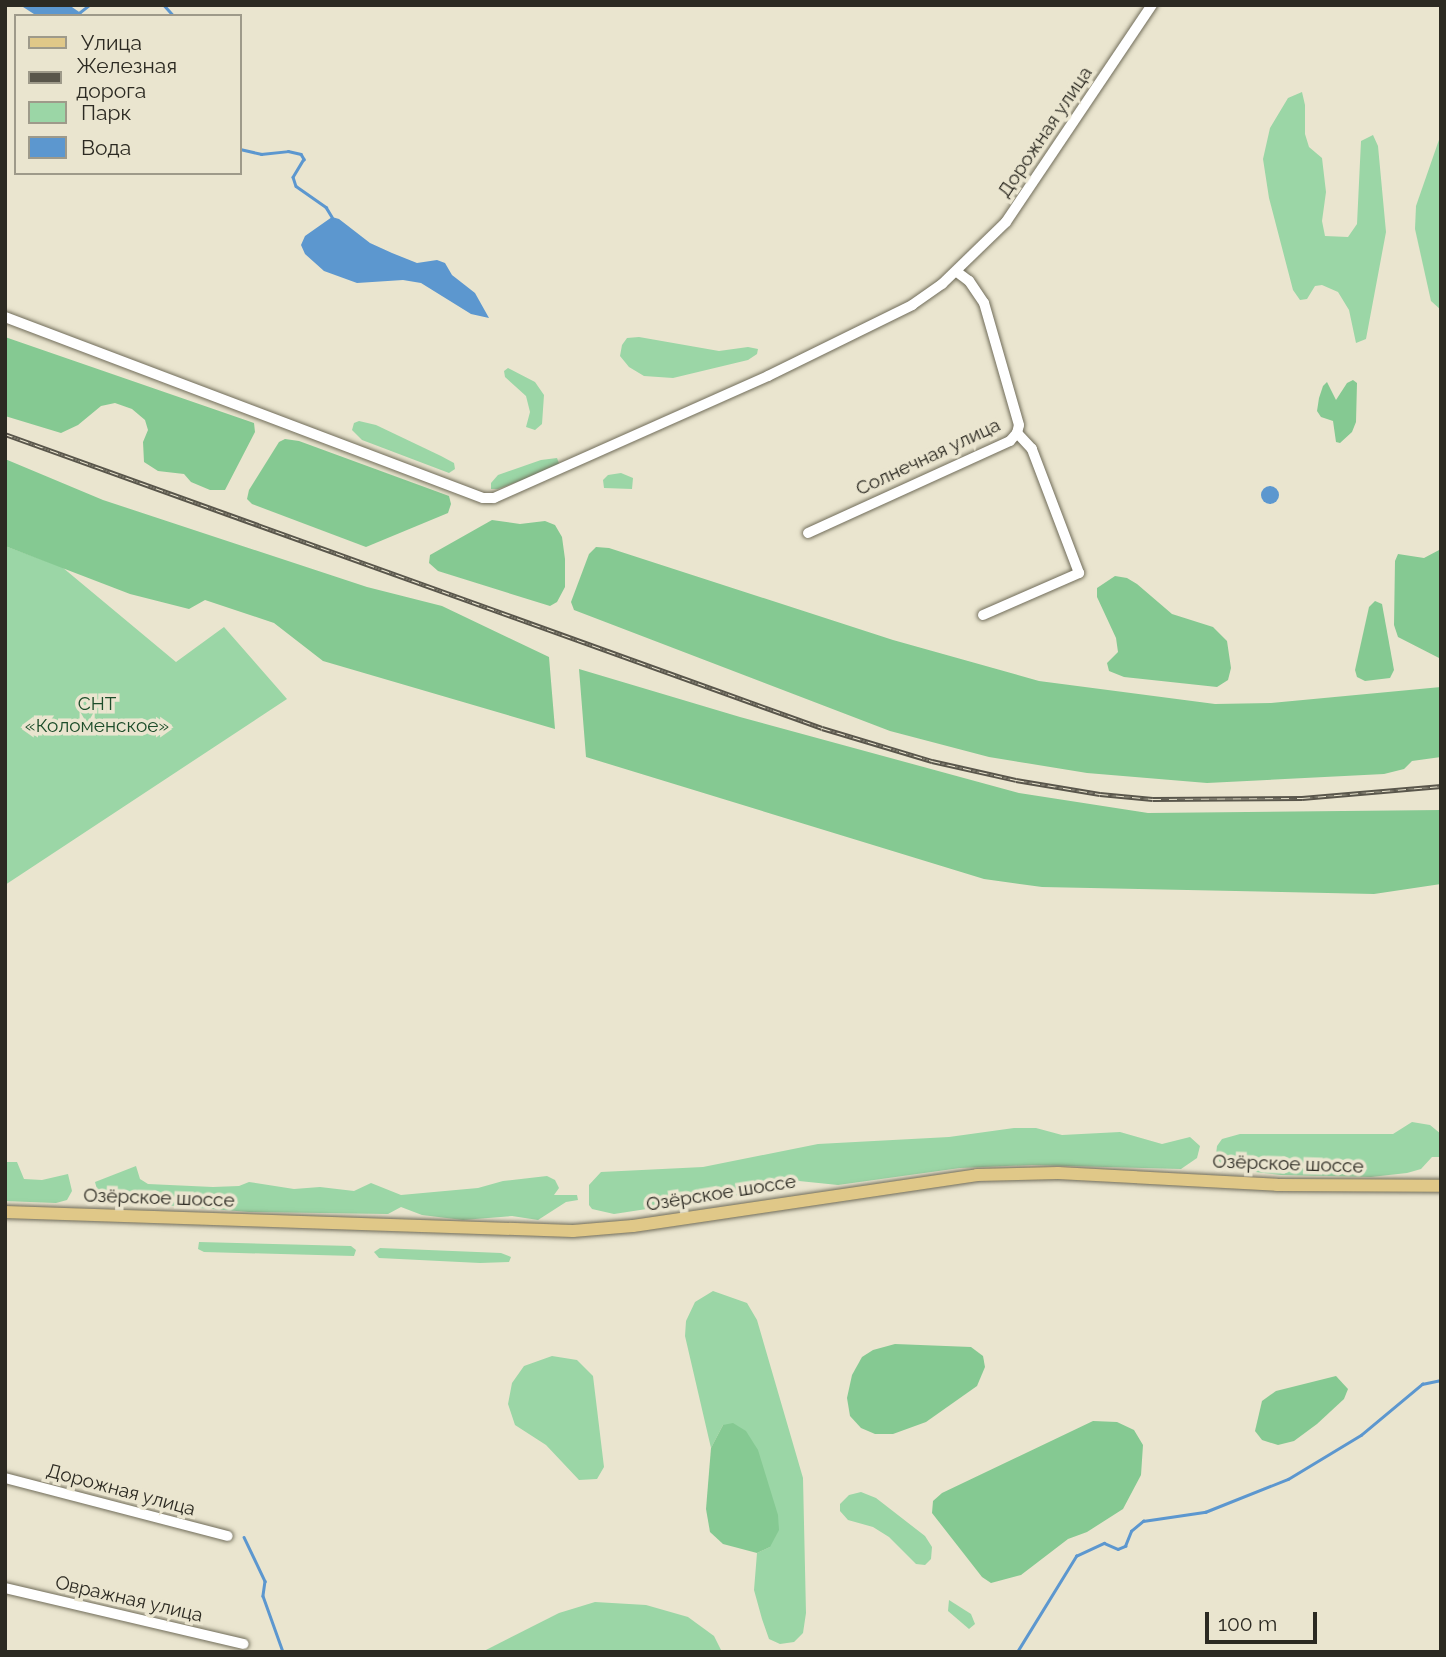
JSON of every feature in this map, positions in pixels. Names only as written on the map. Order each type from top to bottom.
[{"type":"main road","name":"Озёрское шоссе","points":[[5,1212],[573,1231],[633,1226],[977,1175],[1058,1173],[1278,1185],[1441,1186]]},
{"type":"street","name":"Дорожная улица","points":[[5,317],[483,498],[494,498],[768,376],[912,305],[957,272],[1006,222],[1152,5]]},
{"type":"street","name":"Солнечная улица","points":[[808,533],[1010,440],[1017,433],[1019,425],[984,303],[969,281],[957,272]]},
{"type":"street","points":[[983,615],[1079,573],[1032,449],[1017,433]]},
{"type":"street","name":"Дорожная улица","points":[[5,1478],[228,1536]]},
{"type":"street","name":"Овражная улица","points":[[5,1588],[244,1644]]},
{"type":"green space","points":[[1302,92],[1305,134],[1309,147],[1322,158],[1326,192],[1322,221],[1325,236],[1348,237],[1357,224],[1361,141],[1373,135],[1378,146],[1386,232],[1366,339],[1356,343],[1349,310],[1338,292],[1322,285],[1315,286],[1307,299],[1300,300],[1293,290],[1269,198],[1263,159],[1270,128],[1288,98]]},
{"type":"green space","points":[[1441,134],[1441,310],[1431,301],[1415,229],[1416,206]]},
{"type":"green space","points":[[5,337],[254,423],[255,432],[225,490],[210,490],[191,482],[184,474],[158,471],[144,462],[143,442],[148,430],[145,420],[132,409],[115,403],[101,406],[78,425],[61,433],[5,416]]},
{"type":"green space","points":[[639,337],[719,351],[748,347],[758,349],[757,354],[748,360],[673,378],[644,376],[629,367],[620,356],[622,345],[627,338]]},
{"type":"green space","points":[[508,368],[535,382],[544,395],[542,424],[535,430],[526,427],[530,412],[526,396],[505,377],[504,371]]},
{"type":"green space","points":[[1353,380],[1357,383],[1356,422],[1352,432],[1340,443],[1336,442],[1333,421],[1321,417],[1317,411],[1319,398],[1327,382],[1336,400],[1347,383]]},
{"type":"green space","points":[[359,421],[376,425],[441,456],[454,463],[455,469],[449,473],[362,440],[352,430],[354,423]]},
{"type":"green space","points":[[285,439],[299,441],[449,496],[451,504],[448,513],[366,547],[252,504],[247,499],[249,490],[279,442]]},
{"type":"green space","points":[[557,458],[560,466],[498,489],[491,489],[491,483],[498,475],[541,460]]},
{"type":"green space","points":[[5,459],[103,500],[367,587],[442,606],[549,657],[555,729],[323,661],[274,623],[205,600],[189,609],[130,594],[5,546]]},
{"type":"green space","points":[[621,473],[633,478],[632,489],[604,488],[603,480],[608,475]]},
{"type":"green space","points":[[492,520],[520,524],[545,521],[555,525],[562,537],[565,559],[565,587],[557,602],[550,606],[438,571],[429,563],[430,555]]},
{"type":"green space","name":"СНТ «Коломенское»","points":[[5,546],[62,567],[176,662],[224,627],[287,699],[5,885]]},
{"type":"green space","points":[[596,547],[609,548],[893,640],[1039,681],[1215,704],[1271,703],[1441,687],[1441,757],[1412,761],[1404,769],[1384,774],[1207,783],[1087,773],[989,757],[890,731],[574,610],[571,602],[589,554]]},
{"type":"green space","points":[[1441,549],[1441,659],[1398,637],[1394,625],[1395,561],[1398,554],[1424,558]]},
{"type":"green space","points":[[1115,576],[1127,578],[1137,584],[1172,614],[1213,627],[1227,641],[1231,668],[1228,680],[1217,687],[1124,677],[1109,671],[1107,663],[1118,652],[1116,638],[1097,597],[1097,588]]},
{"type":"green space","points":[[1375,601],[1382,604],[1394,670],[1390,678],[1365,681],[1357,677],[1355,670],[1369,607]]},
{"type":"green space","points":[[579,669],[740,717],[1019,793],[1148,813],[1441,810],[1441,884],[1374,894],[1042,887],[984,879],[586,757]]},
{"type":"green space","points":[[1412,1122],[1430,1125],[1441,1134],[1441,1157],[1432,1157],[1421,1169],[1407,1173],[1371,1177],[1281,1175],[1223,1168],[1216,1155],[1217,1146],[1222,1139],[1240,1134],[1393,1134]]},
{"type":"green space","points":[[1014,1128],[1036,1128],[1062,1135],[1120,1132],[1162,1144],[1190,1137],[1200,1146],[1197,1158],[1181,1169],[1032,1165],[960,1168],[838,1185],[799,1181],[771,1190],[614,1214],[592,1209],[589,1205],[589,1185],[601,1172],[703,1167],[818,1144],[949,1137]]},
{"type":"green space","points":[[5,1162],[17,1162],[24,1179],[42,1180],[68,1174],[72,1191],[67,1200],[56,1203],[5,1201]]},
{"type":"green space","points":[[136,1166],[140,1179],[148,1184],[213,1187],[239,1186],[249,1182],[294,1189],[320,1187],[354,1191],[371,1183],[401,1195],[478,1188],[503,1181],[547,1176],[555,1180],[559,1188],[554,1195],[577,1195],[578,1200],[566,1202],[538,1220],[512,1216],[463,1220],[422,1215],[401,1207],[388,1214],[249,1212],[113,1201],[98,1193],[95,1182]]},
{"type":"green space","points":[[199,1242],[351,1246],[356,1250],[354,1256],[204,1252],[198,1249]]},
{"type":"green space","points":[[380,1248],[501,1253],[511,1257],[509,1262],[480,1263],[379,1258],[374,1252]]},
{"type":"green space","points":[[713,1291],[747,1303],[757,1320],[803,1478],[806,1613],[803,1633],[794,1642],[780,1644],[769,1639],[754,1590],[757,1553],[770,1547],[723,1425],[711,1448],[685,1336],[686,1321],[695,1302]]},
{"type":"green space","points":[[895,1344],[971,1347],[983,1356],[985,1367],[977,1386],[926,1422],[893,1434],[875,1434],[861,1428],[850,1416],[847,1398],[852,1375],[862,1357],[873,1350]]},
{"type":"green space","points":[[552,1356],[577,1360],[593,1376],[604,1467],[597,1479],[579,1480],[546,1445],[515,1425],[508,1404],[512,1383],[524,1366]]},
{"type":"green space","points":[[1336,1376],[1348,1389],[1344,1399],[1294,1441],[1278,1445],[1262,1440],[1255,1431],[1262,1401],[1276,1391]]},
{"type":"green space","points":[[1093,1421],[1117,1422],[1134,1430],[1143,1445],[1141,1475],[1123,1509],[1087,1532],[1068,1539],[1021,1575],[991,1583],[982,1577],[932,1513],[933,1501],[942,1493]]},
{"type":"green space","points":[[733,1423],[746,1431],[758,1450],[778,1515],[779,1530],[770,1547],[757,1553],[723,1544],[710,1532],[706,1509],[711,1448],[723,1425]]},
{"type":"green space","points":[[861,1492],[876,1498],[925,1536],[932,1547],[931,1559],[925,1565],[916,1564],[889,1537],[873,1527],[848,1520],[840,1511],[840,1504],[849,1495]]},
{"type":"green space","points":[[949,1600],[971,1614],[975,1624],[969,1629],[948,1611]]},
{"type":"green space","points":[[595,1602],[646,1605],[688,1617],[714,1636],[722,1652],[482,1652],[559,1613]]},
{"type":"water","points":[[20,5],[69,5],[82,14],[34,14]]},
{"type":"water","points":[[332,217],[339,219],[370,243],[392,253],[417,263],[437,260],[445,263],[452,275],[475,293],[489,318],[471,314],[421,283],[403,280],[357,283],[324,271],[305,254],[301,245],[305,236]]},
{"type":"water","points":[[1270,486],[1276,489],[1279,495],[1276,501],[1270,504],[1264,501],[1261,495],[1264,489]]},
{"type":"waterway","points":[[78,14],[89,5]]},
{"type":"waterway","points":[[164,5],[172,14]]},
{"type":"waterway","points":[[242,149],[261,154],[288,151],[301,154],[304,159],[293,177],[296,186],[326,207],[332,217]]},
{"type":"waterway","points":[[1017,1652],[1076,1556],[1104,1543],[1118,1549],[1125,1546],[1131,1531],[1143,1521],[1205,1512],[1288,1479],[1361,1435],[1422,1384],[1441,1380]]},
{"type":"waterway","points":[[244,1537],[265,1581],[263,1596],[283,1652]]},
{"type":"railway","points":[[5,434],[822,728],[932,761],[1016,780],[1100,794],[1153,799],[1302,798],[1441,786]]}]
